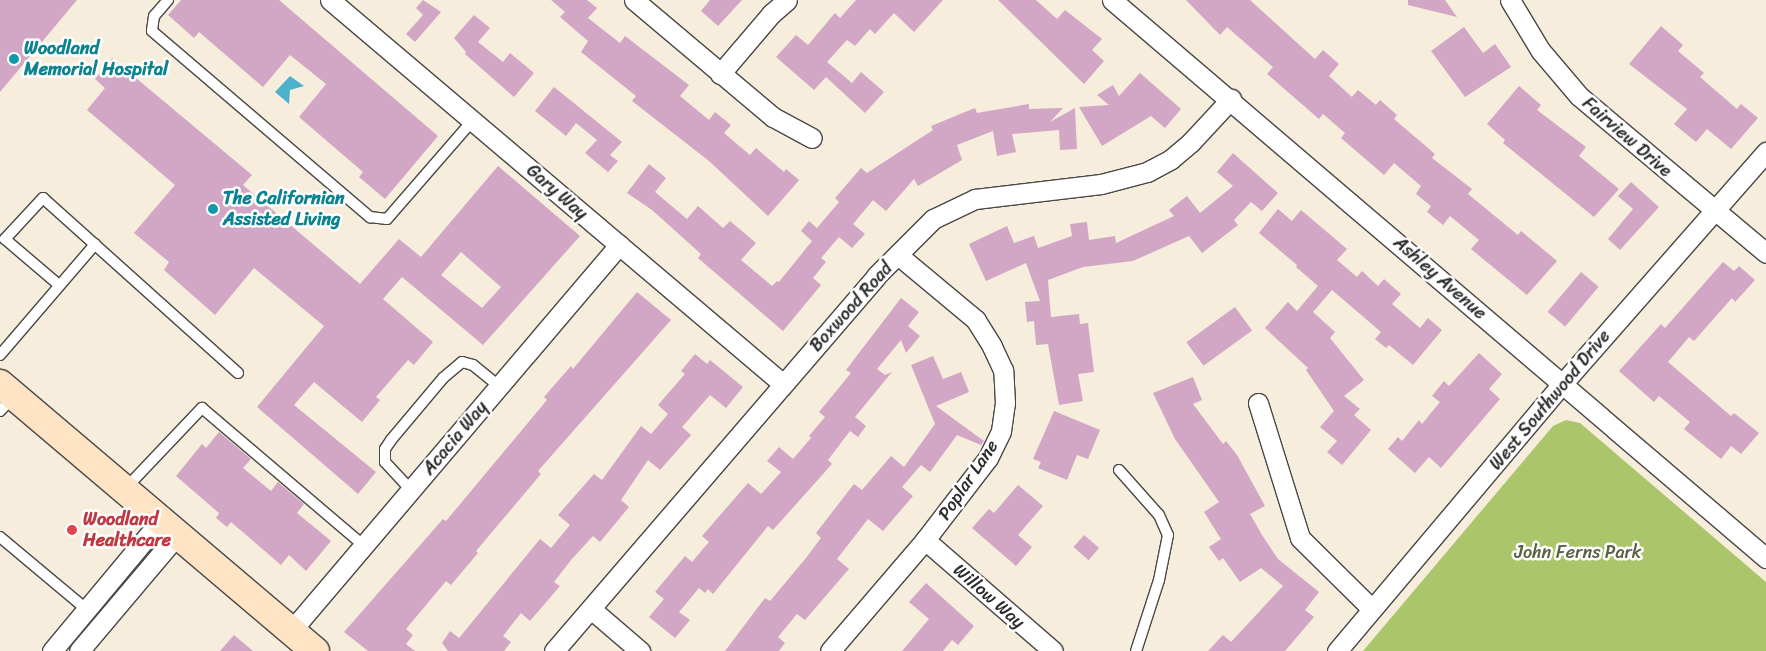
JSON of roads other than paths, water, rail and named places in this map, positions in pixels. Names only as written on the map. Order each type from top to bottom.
[{"type":"street","name":"Gary Way","points":[[330,0],[783,384]]},
{"type":"street","points":[[634,0],[773,117],[812,138]]},
{"type":"street","points":[[720,74],[770,14],[787,0]]},
{"type":"street","name":"Ashley Avenue","points":[[1112,0],[1564,383],[1766,558]]},
{"type":"street","name":"Fairview Drive","points":[[1510,0],[1540,50],[1579,96],[1766,253]]},
{"type":"street","name":"Boxwood Road","points":[[554,651],[783,384],[933,218],[975,198],[1101,184],[1147,172],[1191,142],[1231,99]]},
{"type":"street","name":"West Southwood Drive","points":[[1337,651],[1564,383],[1713,210],[1766,152]]},
{"type":"street","name":"Acacia Way","points":[[291,631],[619,245]]},
{"type":"street","name":"Poplar Lane","points":[[830,651],[926,540],[988,458],[1001,431],[1005,404],[1003,370],[976,320],[898,255]]},
{"type":"street","points":[[5,397],[124,490],[315,651]]},
{"type":"street","points":[[1258,403],[1300,538],[1372,609]]},
{"type":"street","points":[[52,651],[86,609],[169,527]]},
{"type":"street","points":[[80,651],[169,527]]},
{"type":"street","name":"Willow Way","points":[[926,540],[1053,651]]},
{"type":"street","points":[[591,609],[640,651]]},
{"type":"lane","points":[[168,0],[154,16],[152,31],[370,217],[387,219],[473,120]]},
{"type":"lane","points":[[59,286],[5,239],[43,198],[238,373]]},
{"type":"lane","points":[[0,354],[95,244]]},
{"type":"lane","points":[[411,490],[385,462],[385,450],[391,440],[443,378],[462,362],[474,365],[499,386]]},
{"type":"lane","points":[[124,490],[202,408],[364,546]]},
{"type":"lane","points":[[1119,470],[1159,515],[1168,535],[1159,580],[1136,651]]},
{"type":"lane","points":[[0,537],[86,609]]},
{"type":"water","points":[[290,76],[304,86],[290,90],[289,104],[275,92]]},
{"type":"place","name":"Woodland Memorial Hospital","points":[[14,59]]},
{"type":"place","name":"The Californian Assisted Living","points":[[213,209]]},
{"type":"place","name":"Woodland Healthcare","points":[[72,530]]},
{"type":"park label","name":"John Ferns Park","points":[[1578,552]]}]
